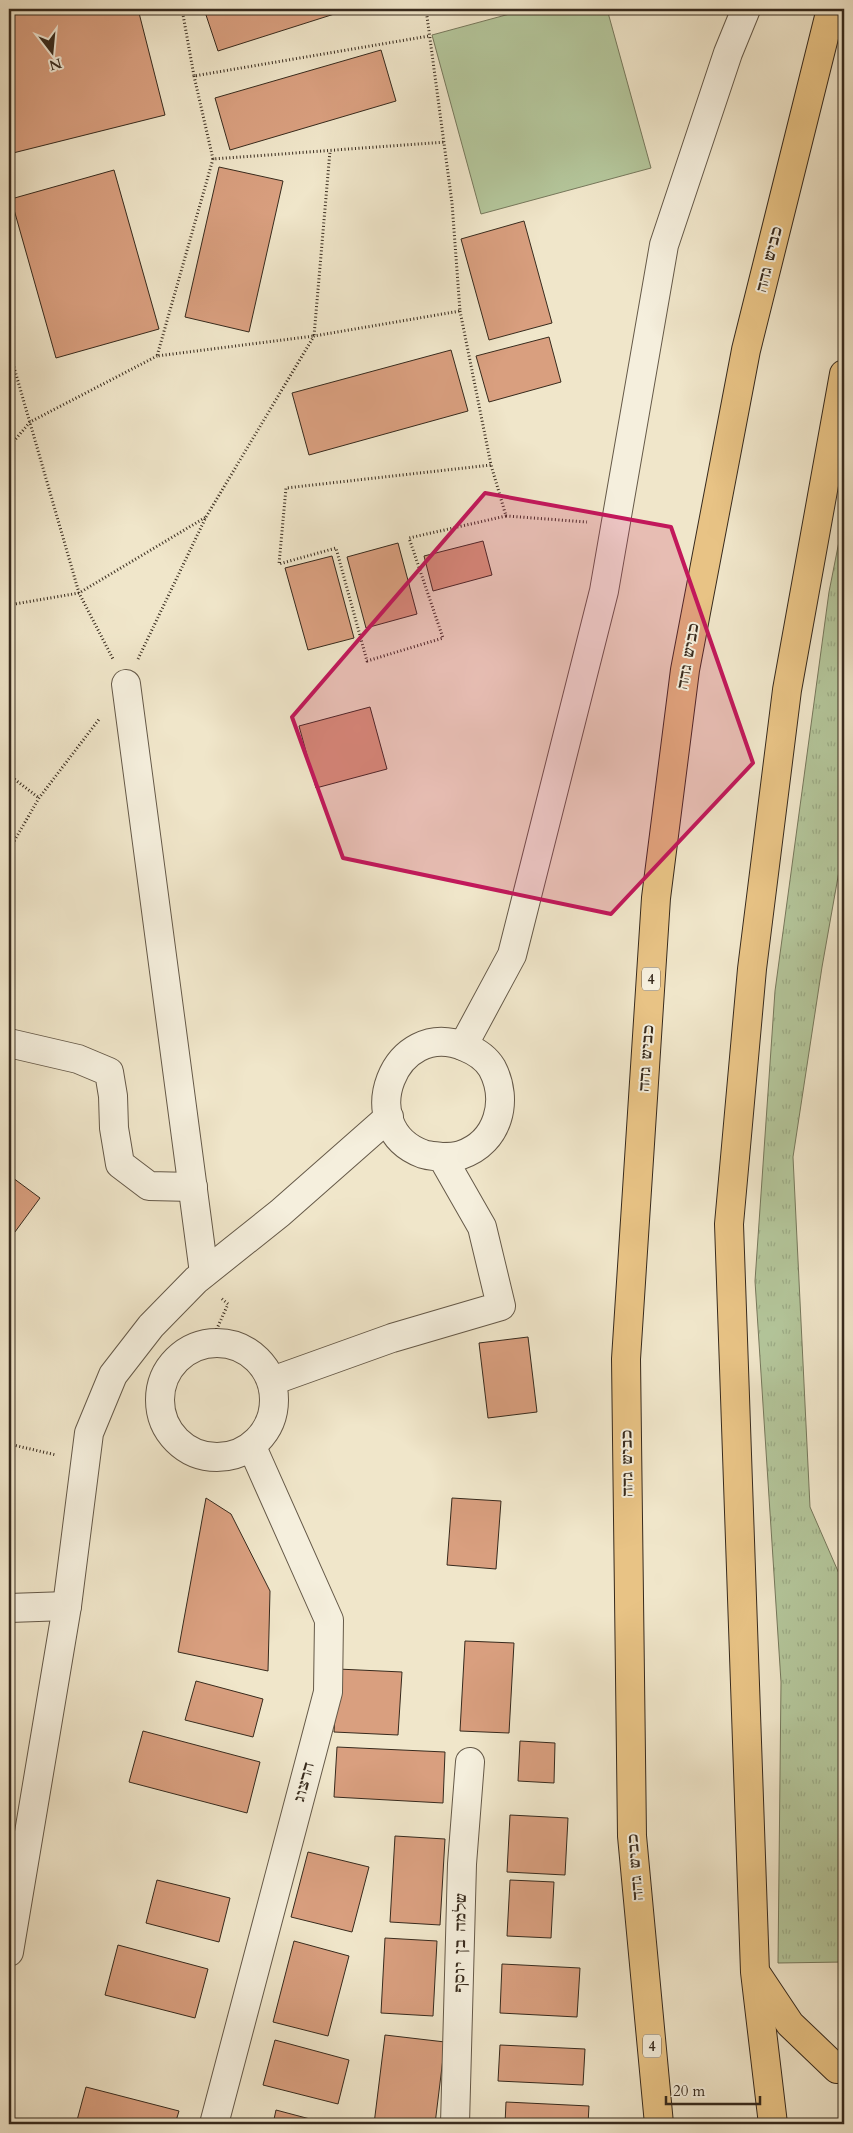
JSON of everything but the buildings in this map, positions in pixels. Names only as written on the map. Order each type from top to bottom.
[{"type":"highway","name":"כביש גהה","points":[[660,2124],[632,1836],[626,1360],[656,898],[685,670],[746,350],[831,9]]},
{"type":"highway","points":[[773,2124],[755,1972],[729,1224],[752,969],[787,690],[844,374]]},
{"type":"highway","points":[[755,1972],[790,2024],[842,2072]]},
{"type":"street","points":[[463,1046],[512,955],[604,591],[664,245],[728,53],[746,9]]},
{"type":"street","points":[[126,684],[193,1187],[200,1276]]},
{"type":"street","points":[[437,1042],[456,1043],[463,1046],[475,1051],[490,1064],[498,1080],[501,1098],[499,1116],[491,1132],[478,1145],[461,1155],[442,1157],[423,1154],[406,1144],[394,1130],[389,1117],[386,1092],[391,1074],[403,1058],[419,1047],[437,1042]]},
{"type":"street","points":[[9,1043],[78,1059],[108,1072],[113,1096],[114,1128],[120,1164],[149,1186],[193,1187]]},
{"type":"street","points":[[9,1952],[67,1606],[89,1433],[114,1376],[150,1326],[200,1276],[280,1213],[389,1117]]},
{"type":"street","points":[[272,1381],[392,1338],[501,1306],[482,1226],[442,1157]]},
{"type":"street","points":[[211,1343],[230,1344],[249,1352],[263,1365],[272,1381],[275,1399],[273,1417],[265,1433],[252,1446],[235,1455],[216,1458],[197,1454],[180,1445],[168,1430],[160,1412],[160,1393],[165,1375],[176,1359],[192,1348],[211,1343]]},
{"type":"street","name":"הרצוג","points":[[214,2124],[328,1692],[329,1620],[252,1446]]},
{"type":"street","points":[[9,1608],[67,1606]]},
{"type":"street","name":"שלמה בן יוסף","points":[[455,2124],[462,1864],[470,1762]]},
{"type":"path","points":[[157,356],[213,159],[194,76],[182,9]]},
{"type":"path","points":[[426,9],[452,203],[460,311],[491,465],[506,516]]},
{"type":"path","points":[[194,76],[429,36]]},
{"type":"path","points":[[213,159],[444,142]]},
{"type":"path","points":[[9,850],[38,798],[126,684],[206,517],[314,336],[330,151]]},
{"type":"path","points":[[9,447],[30,422],[157,356],[314,336],[460,311]]},
{"type":"path","points":[[9,350],[79,593],[126,684]]},
{"type":"path","points":[[491,465],[286,488],[280,564],[336,548],[367,661],[443,638],[409,538],[506,516],[616,525]]},
{"type":"path","points":[[9,605],[79,593],[206,517]]},
{"type":"path","points":[[9,775],[38,798]]},
{"type":"path","points":[[200,1276],[228,1304],[214,1333],[217,1343]]},
{"type":"path","points":[[9,1444],[85,1462]]},
{"type":"highlighted area","points":[[485,493],[671,527],[753,763],[611,914],[343,858],[292,717]]},
{"type":"green space","points":[[528,9],[607,9],[651,168],[481,214],[432,35]]},
{"type":"green space","points":[[844,516],[844,843],[822,967],[793,1157],[810,1507],[844,1585],[844,1962],[778,1963],[781,1682],[755,1281],[775,991],[829,592]]}]
